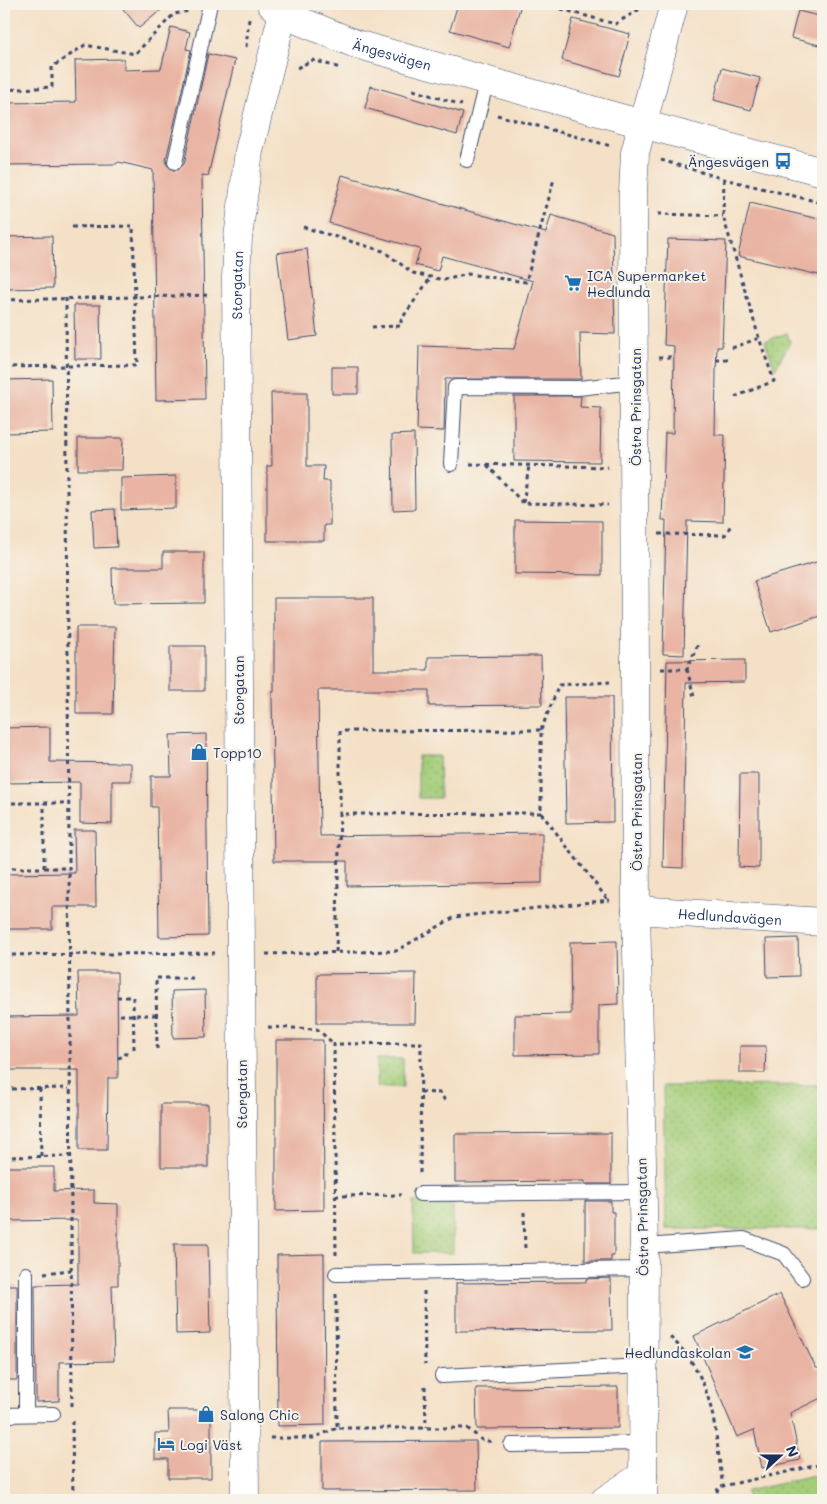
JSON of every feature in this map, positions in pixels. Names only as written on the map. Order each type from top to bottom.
[{"type":"street","name":"Östra Prinsgatan","points":[[643,1488],[642,1366],[644,1257],[636,910],[635,382],[626,194],[642,124],[650,100],[674,4]]},
{"type":"street","name":"Ängesvägen","points":[[273,8],[356,44],[487,79],[642,124],[823,172]]},
{"type":"street","name":"Storgatan","points":[[245,1500],[241,1221],[242,953],[236,276],[238,238],[249,151],[273,8]]},
{"type":"street","name":"Hedlundavägen","points":[[636,910],[823,922]]},
{"type":"street","points":[[605,1500],[643,1488]]},
{"type":"lane","points":[[175,162],[210,5]]},
{"type":"lane","points":[[467,160],[487,79]]},
{"type":"lane","points":[[452,464],[455,387],[578,388],[635,382]]},
{"type":"lane","points":[[420,1194],[642,1192]]},
{"type":"lane","points":[[336,1274],[525,1272],[644,1257],[744,1239],[784,1254],[802,1278]]},
{"type":"lane","points":[[26,1274],[26,1414]]},
{"type":"lane","points":[[442,1376],[642,1366]]},
{"type":"lane","points":[[4,1415],[53,1414]]},
{"type":"lane","points":[[511,1445],[643,1443]]},
{"type":"path","points":[[561,9],[615,24],[642,10],[647,4]]},
{"type":"path","points":[[4,90],[52,87],[52,67],[84,45],[135,54],[174,14],[210,5]]},
{"type":"path","points":[[246,50],[246,33],[273,8]]},
{"type":"path","points":[[291,73],[301,64],[313,60],[350,71]]},
{"type":"path","points":[[405,88],[724,179],[823,203]]},
{"type":"path","points":[[303,227],[383,251],[413,273],[444,280],[468,274],[526,282],[554,179]]},
{"type":"path","points":[[724,179],[723,216],[759,338],[774,381],[732,398]]},
{"type":"path","points":[[651,214],[723,216]]},
{"type":"path","points":[[4,367],[137,366],[133,226],[72,227]]},
{"type":"path","points":[[372,327],[402,326],[401,320],[431,277]]},
{"type":"path","points":[[4,300],[214,295]]},
{"type":"path","points":[[66,298],[68,367],[69,1088],[72,1410]]},
{"type":"path","points":[[732,348],[759,338]]},
{"type":"path","points":[[716,360],[732,360]]},
{"type":"path","points":[[487,465],[523,503],[616,505]]},
{"type":"path","points":[[523,503],[529,466]]},
{"type":"path","points":[[651,534],[725,535],[731,524]]},
{"type":"path","points":[[694,697],[686,669],[699,642]]},
{"type":"path","points":[[659,669],[686,669]]},
{"type":"path","points":[[608,900],[541,813],[541,730],[559,685],[613,682]]},
{"type":"path","points":[[336,952],[340,814],[340,731],[541,730]]},
{"type":"path","points":[[4,803],[69,803]]},
{"type":"path","points":[[44,803],[44,868]]},
{"type":"path","points":[[340,814],[541,813]]},
{"type":"path","points":[[4,868],[70,868]]},
{"type":"path","points":[[4,955],[396,951],[454,917],[608,900],[636,910]]},
{"type":"path","points":[[157,1049],[156,978],[196,978]]},
{"type":"path","points":[[117,997],[133,997],[134,1049]]},
{"type":"path","points":[[120,1015],[157,1015]]},
{"type":"path","points":[[265,1027],[316,1029],[334,1044],[421,1044],[420,1194],[335,1196]]},
{"type":"path","points":[[334,1044],[337,1428]]},
{"type":"path","points":[[118,1058],[125,1056],[127,1049]]},
{"type":"path","points":[[40,1088],[41,1156]]},
{"type":"path","points":[[4,1089],[69,1088]]},
{"type":"path","points":[[421,1092],[440,1093],[446,1102]]},
{"type":"path","points":[[4,1157],[70,1156]]},
{"type":"path","points":[[524,1194],[525,1272]]},
{"type":"path","points":[[26,1274],[71,1270]]},
{"type":"path","points":[[424,1273],[425,1375]]},
{"type":"path","points":[[643,1335],[667,1335],[680,1346],[704,1383],[710,1398],[723,1486]]},
{"type":"path","points":[[425,1384],[426,1428]]},
{"type":"path","points":[[72,1419],[73,1500]]},
{"type":"path","points":[[269,1438],[314,1438],[337,1428],[467,1428],[482,1440],[511,1445]]},
{"type":"path","points":[[715,1500],[718,1488],[723,1486],[823,1464]]},
{"type":"green space","points":[[787,333],[790,342],[775,369],[765,341]]},
{"type":"green space","points":[[418,756],[439,756],[440,798],[418,798]]},
{"type":"green space","points":[[377,1059],[403,1059],[403,1087],[377,1087]]},
{"type":"green space","points":[[823,1085],[823,1229],[666,1229],[663,1086]]},
{"type":"green space","points":[[453,1201],[453,1253],[414,1253],[413,1202]]},
{"type":"green space","points":[[823,1474],[823,1500],[747,1500],[747,1491]]},
{"type":"building","points":[[119,4],[168,4],[139,28]]},
{"type":"building","points":[[458,4],[521,4],[509,47],[450,30]]},
{"type":"building","points":[[798,11],[823,17],[823,46],[791,38]]},
{"type":"building","points":[[573,19],[630,34],[619,76],[562,60]]},
{"type":"building","points":[[171,27],[190,32],[186,49],[191,50],[166,160],[167,165],[173,170],[178,170],[184,164],[208,54],[235,60],[208,176],[202,175],[205,399],[156,400],[153,170],[119,162],[116,164],[4,165],[4,103],[76,102],[75,60],[124,59],[124,70],[161,69]]},
{"type":"building","points":[[722,68],[760,78],[751,110],[714,100]]},
{"type":"building","points":[[371,86],[463,113],[457,135],[365,108]]},
{"type":"building","points":[[342,175],[546,233],[551,215],[613,233],[615,334],[580,333],[581,379],[445,379],[444,431],[417,430],[419,346],[514,349],[533,281],[442,256],[438,271],[415,265],[420,249],[329,223]]},
{"type":"building","points":[[750,203],[823,220],[823,276],[738,256]]},
{"type":"building","points":[[52,236],[53,288],[4,289],[4,237]]},
{"type":"building","points":[[668,239],[726,241],[722,347],[717,347],[715,435],[725,435],[723,522],[687,521],[684,655],[663,654],[666,520],[662,520],[665,433],[673,433],[674,346],[664,345]]},
{"type":"building","points":[[307,249],[317,336],[288,340],[277,253]]},
{"type":"building","points":[[74,305],[100,305],[101,359],[75,359]]},
{"type":"building","points":[[332,367],[358,367],[358,394],[332,394]]},
{"type":"building","points":[[52,379],[53,432],[4,433],[4,380]]},
{"type":"building","points":[[271,393],[307,393],[307,466],[324,466],[323,481],[330,481],[330,525],[324,525],[324,541],[267,541],[267,466],[272,466]]},
{"type":"building","points":[[514,396],[581,396],[580,407],[601,408],[600,462],[514,461]]},
{"type":"building","points":[[414,434],[415,509],[393,510],[392,435]]},
{"type":"building","points":[[78,438],[123,438],[122,470],[78,470]]},
{"type":"building","points":[[176,476],[176,508],[121,510],[121,478]]},
{"type":"building","points":[[115,509],[117,547],[94,548],[92,510]]},
{"type":"building","points":[[515,520],[602,521],[602,575],[515,574]]},
{"type":"building","points":[[163,552],[204,552],[204,603],[113,604],[112,568],[163,568]]},
{"type":"building","points":[[823,560],[823,615],[771,632],[754,581]]},
{"type":"building","points":[[274,598],[373,598],[373,670],[428,670],[428,657],[541,656],[542,705],[429,706],[429,690],[318,690],[320,836],[542,833],[542,883],[347,886],[347,861],[274,861],[272,692],[274,692]]},
{"type":"building","points":[[76,627],[115,627],[113,714],[76,714]]},
{"type":"building","points":[[170,646],[204,646],[204,691],[170,691]]},
{"type":"building","points":[[745,660],[745,682],[686,683],[683,868],[663,867],[667,661]]},
{"type":"building","points":[[564,697],[612,697],[613,822],[566,823]]},
{"type":"building","points":[[50,727],[50,762],[131,763],[131,781],[112,781],[112,824],[80,823],[80,782],[4,783],[4,728]]},
{"type":"building","points":[[206,734],[208,936],[159,937],[157,807],[151,807],[151,776],[171,776],[170,735]]},
{"type":"building","points":[[740,774],[759,774],[759,868],[739,867]]},
{"type":"building","points":[[74,830],[95,830],[96,907],[52,907],[52,929],[4,929],[4,874],[75,873]]},
{"type":"building","points":[[798,938],[799,976],[767,977],[766,939]]},
{"type":"building","points":[[617,941],[618,1004],[599,1005],[599,1054],[515,1055],[515,1015],[571,1014],[570,942]]},
{"type":"building","points":[[78,972],[117,972],[118,1078],[108,1078],[107,1150],[79,1150],[79,1070],[4,1070],[4,1017],[79,1016]]},
{"type":"building","points":[[416,973],[415,1023],[317,1023],[317,974]]},
{"type":"building","points":[[205,990],[206,1037],[173,1038],[172,991]]},
{"type":"building","points":[[276,1040],[323,1040],[324,1210],[276,1211]]},
{"type":"building","points":[[740,1046],[766,1046],[765,1073],[740,1073]]},
{"type":"building","points":[[161,1104],[208,1104],[208,1167],[161,1167]]},
{"type":"building","points":[[611,1133],[611,1184],[585,1184],[585,1181],[455,1182],[455,1134]]},
{"type":"building","points":[[4,1167],[54,1167],[54,1191],[94,1190],[94,1203],[118,1204],[118,1285],[112,1285],[114,1361],[59,1362],[59,1401],[36,1402],[35,1285],[78,1284],[78,1220],[4,1221]]},
{"type":"building","points":[[585,1201],[611,1201],[611,1212],[614,1212],[614,1256],[611,1256],[611,1261],[585,1261]]},
{"type":"building","points":[[174,1244],[208,1244],[210,1333],[176,1334]]},
{"type":"building","points":[[324,1254],[325,1425],[278,1426],[277,1255]]},
{"type":"building","points":[[611,1278],[612,1330],[456,1331],[456,1283],[586,1282],[586,1279]]},
{"type":"building","points":[[4,1285],[17,1285],[17,1380],[4,1380]]},
{"type":"building","points":[[780,1294],[816,1368],[823,1368],[823,1397],[790,1413],[800,1460],[762,1468],[754,1430],[737,1437],[694,1336]]},
{"type":"building","points":[[618,1387],[618,1428],[477,1429],[476,1388]]},
{"type":"building","points":[[168,1410],[211,1410],[211,1478],[168,1478],[168,1459],[155,1459],[155,1433],[169,1433]]},
{"type":"building","points":[[476,1441],[477,1490],[322,1491],[322,1442]]},
{"type":"place","name":"Ängesvägen","points":[[783,161]]},
{"type":"place","name":"ICA Supermarket Hedlunda","points":[[573,283]]},
{"type":"place","name":"Topp10","points":[[199,752]]},
{"type":"place","name":"Hedlundaskolan","points":[[745,1352]]},
{"type":"place","name":"Salong Chic","points":[[206,1414]]},
{"type":"place","name":"Logi Väst","points":[[166,1444]]}]
